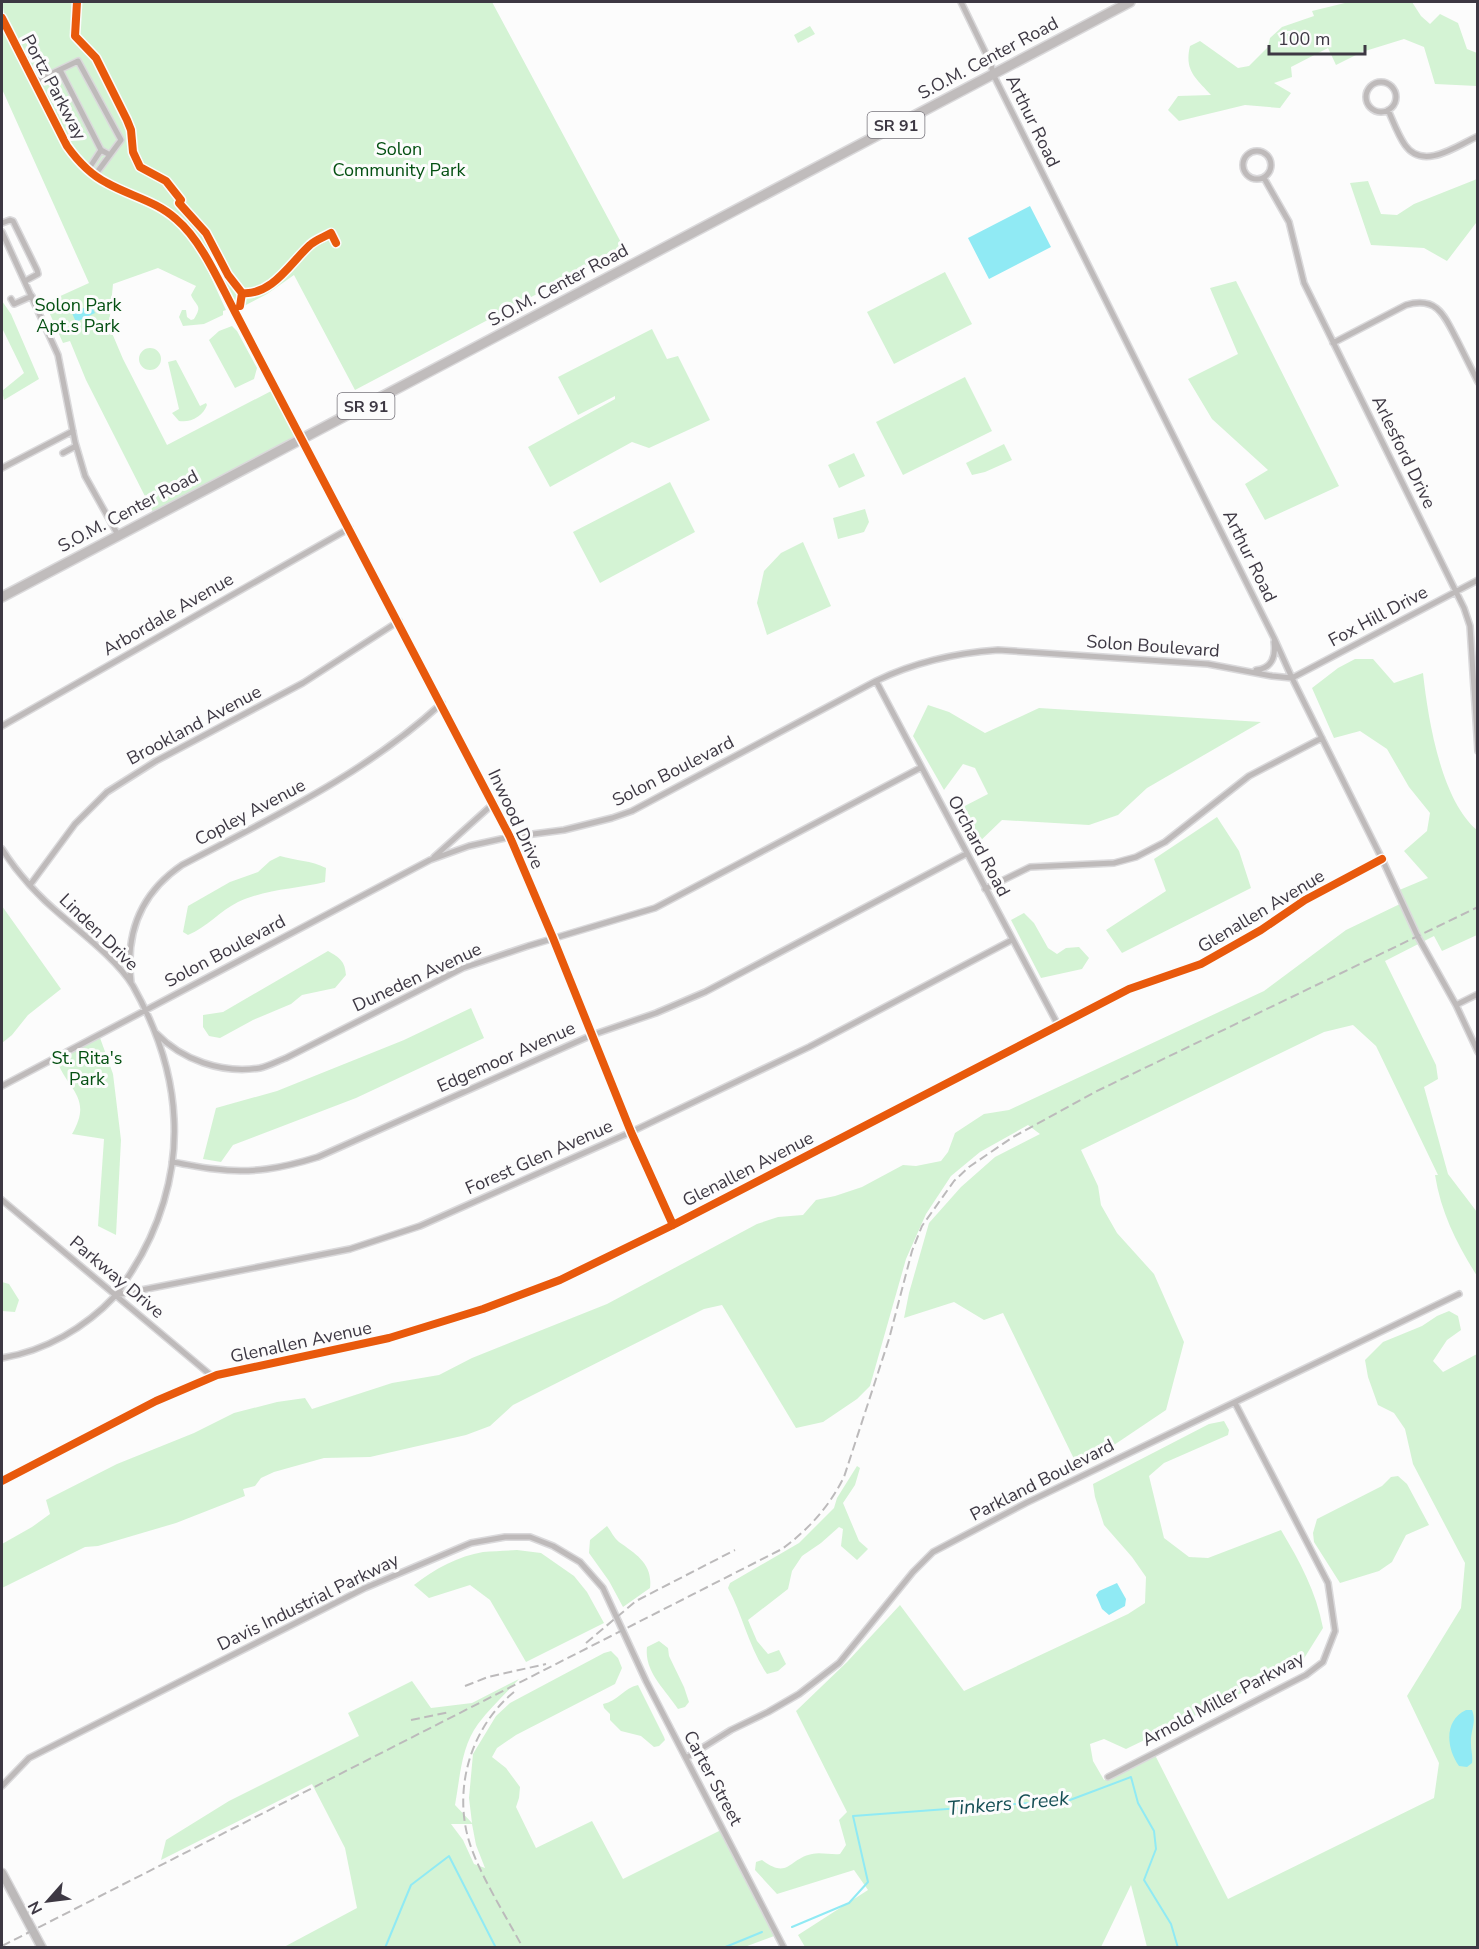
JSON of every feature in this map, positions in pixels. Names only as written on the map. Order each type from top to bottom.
[{"type":"main road","name":"S.O.M. Center Road","points":[[2,597],[1130,2]]},
{"type":"street","name":"Arthur Road","points":[[961,2],[991,64],[993,74],[1274,638],[1418,937],[1456,1005],[1478,1052]]},
{"type":"street","name":"Portz Parkway","points":[[2,18],[67,146],[95,175],[163,209],[189,232],[235,312],[302,440]]},
{"type":"street","points":[[34,82],[78,61],[120,140],[95,175]]},
{"type":"street","points":[[60,70],[101,150],[110,155]]},
{"type":"street","points":[[1376,83],[1386,83],[1393,89],[1396,99],[1388,110],[1378,112],[1368,103],[1367,94],[1371,86],[1376,83]]},
{"type":"street","points":[[1388,110],[1405,146],[1414,154],[1426,158],[1478,136]]},
{"type":"street","points":[[88,170],[101,150]]},
{"type":"street","name":"Arlesford Drive","points":[[1262,152],[1269,158],[1272,166],[1264,178],[1256,180],[1245,173],[1244,161],[1249,153],[1262,152]]},
{"type":"street","name":"Arlesford Drive","points":[[1264,178],[1286,215],[1300,275],[1456,591],[1470,626],[1478,751]]},
{"type":"street","points":[[2,223],[13,221],[37,270],[36,275],[25,281]]},
{"type":"street","points":[[2,232],[58,355],[76,446],[85,476],[118,535]]},
{"type":"street","points":[[11,299],[14,304],[32,296]]},
{"type":"street","points":[[1333,343],[1406,305],[1418,302],[1431,305],[1443,313],[1478,382]]},
{"type":"street","points":[[2,468],[73,431]]},
{"type":"street","name":"Inwood Drive","points":[[302,440],[494,803],[554,938],[631,1132],[673,1225]]},
{"type":"street","points":[[63,453],[76,446]]},
{"type":"street","name":"Arbordale Avenue","points":[[2,726],[350,528]]},
{"type":"street","name":"Fox Hill Drive","points":[[1292,678],[1478,580]]},
{"type":"street","name":"Brookland Avenue","points":[[30,885],[75,824],[107,792],[156,761],[303,683],[399,621]]},
{"type":"street","points":[[1251,671],[1262,669],[1270,664],[1274,658],[1274,638]]},
{"type":"street","name":"Solon Boulevard","points":[[2,1086],[430,860],[469,846],[586,825],[632,811],[876,681],[930,659],[998,650],[1208,664],[1292,678]]},
{"type":"street","name":"Orchard Road","points":[[876,681],[1058,1025]]},
{"type":"street","name":"Copley Avenue","points":[[131,983],[129,970],[131,942],[137,918],[149,895],[164,878],[182,865],[312,797],[349,775],[442,703]]},
{"type":"street","points":[[985,889],[1030,867],[1114,863],[1136,857],[1165,842],[1249,776],[1322,738]]},
{"type":"street","name":"Duneden Avenue","points":[[156,1033],[168,1046],[210,1066],[237,1070],[261,1068],[286,1058],[463,968],[655,908],[920,768]]},
{"type":"street","points":[[430,860],[494,803]]},
{"type":"street","name":"Linden Drive","points":[[2,849],[30,885],[108,958],[131,983],[146,1010],[165,1061],[172,1094],[174,1120],[172,1162],[158,1219],[137,1263],[116,1295],[84,1322],[56,1341],[24,1353],[2,1358]]},
{"type":"street","name":"Edgemoor Avenue","points":[[172,1162],[215,1169],[255,1171],[307,1160],[592,1035],[705,992],[966,854]]},
{"type":"street","name":"Glenallen Avenue","points":[[2,1481],[156,1401],[213,1377],[389,1338],[483,1310],[560,1280],[673,1225],[1129,989],[1201,964],[1261,930],[1305,900],[1382,859]]},
{"type":"street","name":"Forest Glen Avenue","points":[[116,1295],[319,1256],[382,1240],[420,1226],[631,1132],[809,1047],[1012,940]]},
{"type":"street","points":[[1456,1005],[1478,994]]},
{"type":"street","name":"Parkway Drive","points":[[2,1200],[213,1377]]},
{"type":"street","name":"Parkland Boulevard","points":[[686,1758],[731,1730],[799,1694],[831,1670],[913,1572],[933,1552],[1026,1503],[1459,1294]]},
{"type":"street","name":"Arnold Miller Parkway","points":[[1108,1777],[1306,1675],[1323,1662],[1335,1631],[1328,1584],[1235,1403]]},
{"type":"street","name":"Davis Industrial Parkway","points":[[2,1786],[30,1758],[365,1588],[471,1543],[505,1537],[530,1537],[553,1546],[580,1562],[603,1588],[618,1621]]},
{"type":"street","name":"Carter Street","points":[[618,1621],[646,1681],[783,1947]]},
{"type":"street","points":[[2,1873],[42,1947]]},
{"type":"green space","name":"Solon Community Park","points":[[2,2],[492,2],[624,248],[355,390],[294,275],[267,294],[244,306],[235,302],[212,259],[180,216],[102,176],[78,153],[62,128],[4,13]]},
{"type":"green space","points":[[1349,2],[1412,2],[1421,16],[1430,24],[1440,14],[1458,23],[1467,49],[1477,53],[1477,86],[1435,84],[1424,47],[1404,39],[1362,52],[1336,65],[1328,48],[1291,67],[1292,77],[1274,83],[1291,93],[1280,108],[1245,105],[1179,121],[1168,110],[1178,96],[1211,95],[1196,79],[1190,68],[1190,46],[1200,41],[1238,68],[1249,66],[1268,47],[1270,38],[1282,27],[1314,16],[1312,11]]},
{"type":"green space","points":[[810,26],[815,34],[798,43],[794,35]]},
{"type":"green space","name":"Solon Park Apt.s Park","points":[[2,27],[63,147],[84,171],[103,186],[157,211],[181,229],[204,262],[226,310],[223,311],[223,315],[204,324],[183,326],[179,317],[182,310],[186,310],[187,317],[191,320],[198,311],[198,306],[191,295],[196,286],[158,268],[113,284],[109,326],[123,359],[167,445],[275,389],[302,440],[155,516],[86,380],[70,341],[63,343],[45,303],[89,283],[2,89]]},
{"type":"green space","points":[[1477,179],[1476,223],[1447,261],[1424,248],[1371,245],[1350,183],[1368,181],[1381,214],[1397,215],[1414,204]]},
{"type":"green space","points":[[945,272],[972,324],[894,364],[867,312]]},
{"type":"green space","points":[[1236,281],[1339,486],[1265,520],[1245,484],[1268,470],[1212,419],[1188,379],[1238,354],[1210,288]]},
{"type":"green space","points":[[2,301],[11,314],[39,379],[4,400],[2,391],[24,373],[2,328]]},
{"type":"green space","points":[[232,326],[257,368],[254,379],[235,388],[209,340],[219,331]]},
{"type":"green space","points":[[652,329],[667,359],[678,356],[710,420],[649,448],[632,442],[550,487],[528,447],[615,399],[615,396],[578,415],[558,377]]},
{"type":"green space","points":[[150,348],[160,355],[161,359],[154,369],[150,370],[140,363],[139,359],[146,349]]},
{"type":"green space","points":[[176,360],[200,406],[206,403],[207,405],[200,415],[188,421],[179,421],[172,413],[179,409],[168,362]]},
{"type":"green space","points":[[965,377],[992,431],[903,475],[876,422]]},
{"type":"green space","points":[[1004,444],[1012,460],[972,475],[966,463]]},
{"type":"green space","points":[[854,453],[865,476],[839,488],[828,465]]},
{"type":"green space","points":[[670,482],[695,532],[600,583],[573,532]]},
{"type":"green space","points":[[865,509],[869,522],[864,532],[838,539],[833,518]]},
{"type":"green space","points":[[803,542],[831,606],[767,635],[757,603],[764,571],[781,553]]},
{"type":"green space","points":[[1355,659],[1373,659],[1394,683],[1423,673],[1428,713],[1445,779],[1465,817],[1477,830],[1477,935],[1442,951],[1434,936],[1385,961],[1436,1065],[1438,1079],[1424,1087],[1448,1174],[1477,1212],[1477,1276],[1446,1215],[1435,1175],[1438,1175],[1376,1046],[1353,1025],[1324,1032],[1081,1150],[1098,1186],[1101,1205],[1117,1233],[1154,1274],[1184,1342],[1166,1410],[1094,1457],[1075,1461],[1003,1313],[984,1320],[954,1302],[904,1318],[929,1223],[961,1187],[995,1157],[1040,1134],[1028,1125],[980,1152],[951,1176],[926,1214],[906,1259],[870,1386],[857,1399],[823,1422],[796,1428],[722,1305],[704,1309],[513,1405],[490,1426],[466,1435],[370,1457],[324,1458],[274,1472],[261,1478],[255,1486],[243,1489],[245,1496],[176,1523],[98,1546],[85,1547],[2,1588],[2,1544],[50,1514],[46,1500],[117,1464],[194,1433],[234,1413],[277,1402],[305,1398],[312,1409],[392,1383],[439,1375],[472,1358],[607,1304],[757,1224],[778,1217],[803,1215],[816,1200],[862,1187],[903,1165],[916,1166],[941,1161],[948,1152],[955,1133],[984,1114],[1009,1110],[1264,991],[1346,930],[1402,903],[1397,891],[1428,878],[1404,851],[1427,831],[1430,813],[1409,787],[1387,749],[1360,731],[1334,738],[1312,688],[1338,668]]},
{"type":"green space","points":[[928,705],[949,712],[985,733],[1039,708],[1261,722],[1147,788],[1118,815],[1089,825],[1002,820],[974,847],[955,811],[988,794],[975,768],[963,764],[944,790],[913,736]]},
{"type":"green space","points":[[1217,817],[1239,851],[1251,888],[1122,953],[1106,930],[1166,891],[1154,859]]},
{"type":"green space","points":[[280,856],[315,863],[326,868],[325,882],[249,898],[231,906],[195,932],[188,935],[183,932],[188,906],[230,882],[258,872],[270,861]]},
{"type":"green space","points":[[2,906],[61,989],[28,1015],[12,1035],[2,1043]]},
{"type":"green space","points":[[1024,913],[1034,923],[1048,948],[1057,954],[1066,948],[1079,947],[1089,958],[1082,969],[1041,978],[1011,920]]},
{"type":"green space","points":[[328,951],[341,960],[346,975],[335,988],[302,995],[291,1004],[253,1020],[220,1038],[209,1036],[203,1027],[203,1015],[223,1012]]},
{"type":"green space","points":[[471,1008],[484,1038],[356,1098],[233,1145],[221,1162],[203,1159],[216,1108],[277,1091],[404,1040]]},
{"type":"green space","name":"St. Rita's Park","points":[[99,1035],[113,1074],[121,1140],[116,1235],[98,1226],[104,1139],[72,1134],[78,1121],[79,1102],[56,1058]]},
{"type":"green space","points":[[2,1282],[9,1284],[19,1300],[15,1312],[2,1311]]},
{"type":"green space","points":[[1449,1311],[1458,1316],[1461,1330],[1447,1340],[1433,1361],[1443,1372],[1477,1354],[1477,1947],[1147,1947],[1131,1885],[1101,1947],[805,1947],[798,1935],[868,1890],[854,1870],[777,1894],[755,1870],[756,1862],[762,1860],[771,1866],[783,1868],[812,1854],[840,1854],[846,1845],[839,1820],[847,1812],[796,1711],[847,1662],[900,1605],[964,1691],[1128,1614],[1145,1603],[1146,1577],[1104,1525],[1093,1484],[1209,1424],[1224,1421],[1229,1430],[1228,1435],[1164,1463],[1149,1476],[1164,1538],[1189,1557],[1208,1558],[1281,1530],[1306,1577],[1323,1628],[1303,1660],[1287,1671],[1126,1749],[1104,1739],[1090,1744],[1093,1761],[1104,1780],[1154,1753],[1228,1899],[1434,1798],[1439,1763],[1407,1696],[1461,1608],[1465,1563],[1413,1464],[1405,1429],[1394,1413],[1378,1405],[1368,1377],[1365,1360],[1383,1342],[1422,1326]]},
{"type":"green space","points":[[857,1466],[860,1468],[855,1485],[843,1503],[859,1541],[868,1549],[857,1560],[841,1546],[843,1529],[839,1527],[802,1556],[792,1571],[788,1589],[748,1620],[757,1641],[768,1654],[779,1650],[786,1664],[778,1671],[767,1674],[755,1654],[728,1588],[730,1583],[799,1543],[834,1508],[837,1498]]},
{"type":"green space","points":[[1398,1476],[1407,1484],[1429,1525],[1406,1535],[1392,1562],[1379,1571],[1340,1583],[1314,1542],[1313,1533],[1317,1519],[1382,1486],[1391,1477]]},
{"type":"green space","points":[[607,1526],[617,1540],[642,1560],[649,1572],[650,1588],[623,1607],[609,1581],[589,1553],[590,1540]]},
{"type":"green space","points":[[517,1550],[541,1553],[574,1576],[587,1592],[604,1623],[526,1662],[490,1600],[470,1585],[429,1598],[414,1585],[456,1560],[483,1552]]},
{"type":"green space","points":[[659,1641],[668,1648],[669,1656],[684,1687],[689,1702],[685,1707],[678,1709],[652,1673],[647,1647]]},
{"type":"green space","points":[[611,1651],[618,1658],[622,1668],[615,1684],[516,1735],[497,1748],[492,1757],[506,1768],[520,1787],[516,1807],[536,1848],[592,1821],[623,1879],[723,1829],[777,1935],[742,1948],[284,1947],[357,1908],[345,1848],[312,1784],[161,1860],[166,1840],[229,1801],[359,1736],[348,1713],[412,1681],[431,1708],[472,1703],[519,1679],[478,1724],[468,1743],[455,1805],[472,1823],[469,1798],[473,1754],[496,1716],[510,1703]],"holes":[[[451,1824],[472,1824],[476,1845],[485,1868],[474,1864],[463,1840]]]},
{"type":"green space","points":[[638,1685],[664,1737],[665,1740],[659,1746],[654,1747],[641,1736],[621,1731],[610,1720],[610,1714],[604,1708],[603,1704]]},
{"type":"water","points":[[1030,206],[1051,247],[989,279],[968,238]]},
{"type":"water","points":[[91,305],[95,313],[76,322],[72,313]]},
{"type":"water","points":[[1117,1583],[1126,1599],[1125,1606],[1109,1615],[1102,1609],[1096,1595],[1099,1591]]},
{"type":"water","points":[[1466,1710],[1472,1710],[1474,1719],[1471,1739],[1472,1763],[1467,1767],[1459,1766],[1455,1759],[1449,1735],[1454,1720]]},
{"type":"waterway","name":"Tinkers Creek","points":[[792,1927],[849,1903],[868,1882],[853,1816],[1070,1800],[1131,1777],[1138,1803],[1154,1831],[1156,1849],[1144,1880],[1171,1924],[1178,1948]]},
{"type":"waterway","name":"Tinkers Creek","points":[[385,1948],[411,1885],[449,1856],[496,1948]]},
{"type":"waterway","name":"Tinkers Creek","points":[[723,1948],[762,1932]]},
{"type":"railway","points":[[2,1946],[782,1549],[818,1517],[844,1477],[889,1339],[912,1251],[922,1226],[954,1181],[969,1167],[1013,1137],[1095,1092],[1478,907]]},
{"type":"railway","points":[[586,1643],[636,1601],[735,1550]]},
{"type":"railway","points":[[465,1686],[488,1677],[546,1664]]},
{"type":"railway","points":[[514,1692],[499,1706],[477,1741],[469,1760],[463,1800],[465,1821],[473,1854],[523,1948]]},
{"type":"railway","points":[[411,1720],[450,1712]]},
{"type":"cycle path","points":[[77,2],[75,36],[96,58],[127,120],[131,130],[133,152],[140,167],[166,181],[181,200],[179,203],[206,233],[228,275],[242,293],[240,306]]},
{"type":"cycle path","points":[[2,18],[67,146],[75,157],[101,180],[151,203],[176,219],[194,239],[209,262],[510,837],[631,1132],[673,1225]]},
{"type":"cycle path","points":[[242,293],[253,292],[272,284],[317,240],[331,233],[336,243]]},
{"type":"cycle path","points":[[2,1481],[156,1401],[217,1375],[389,1338],[483,1309],[560,1280],[673,1225],[1129,989],[1201,964],[1261,930],[1305,900],[1382,859]]}]
